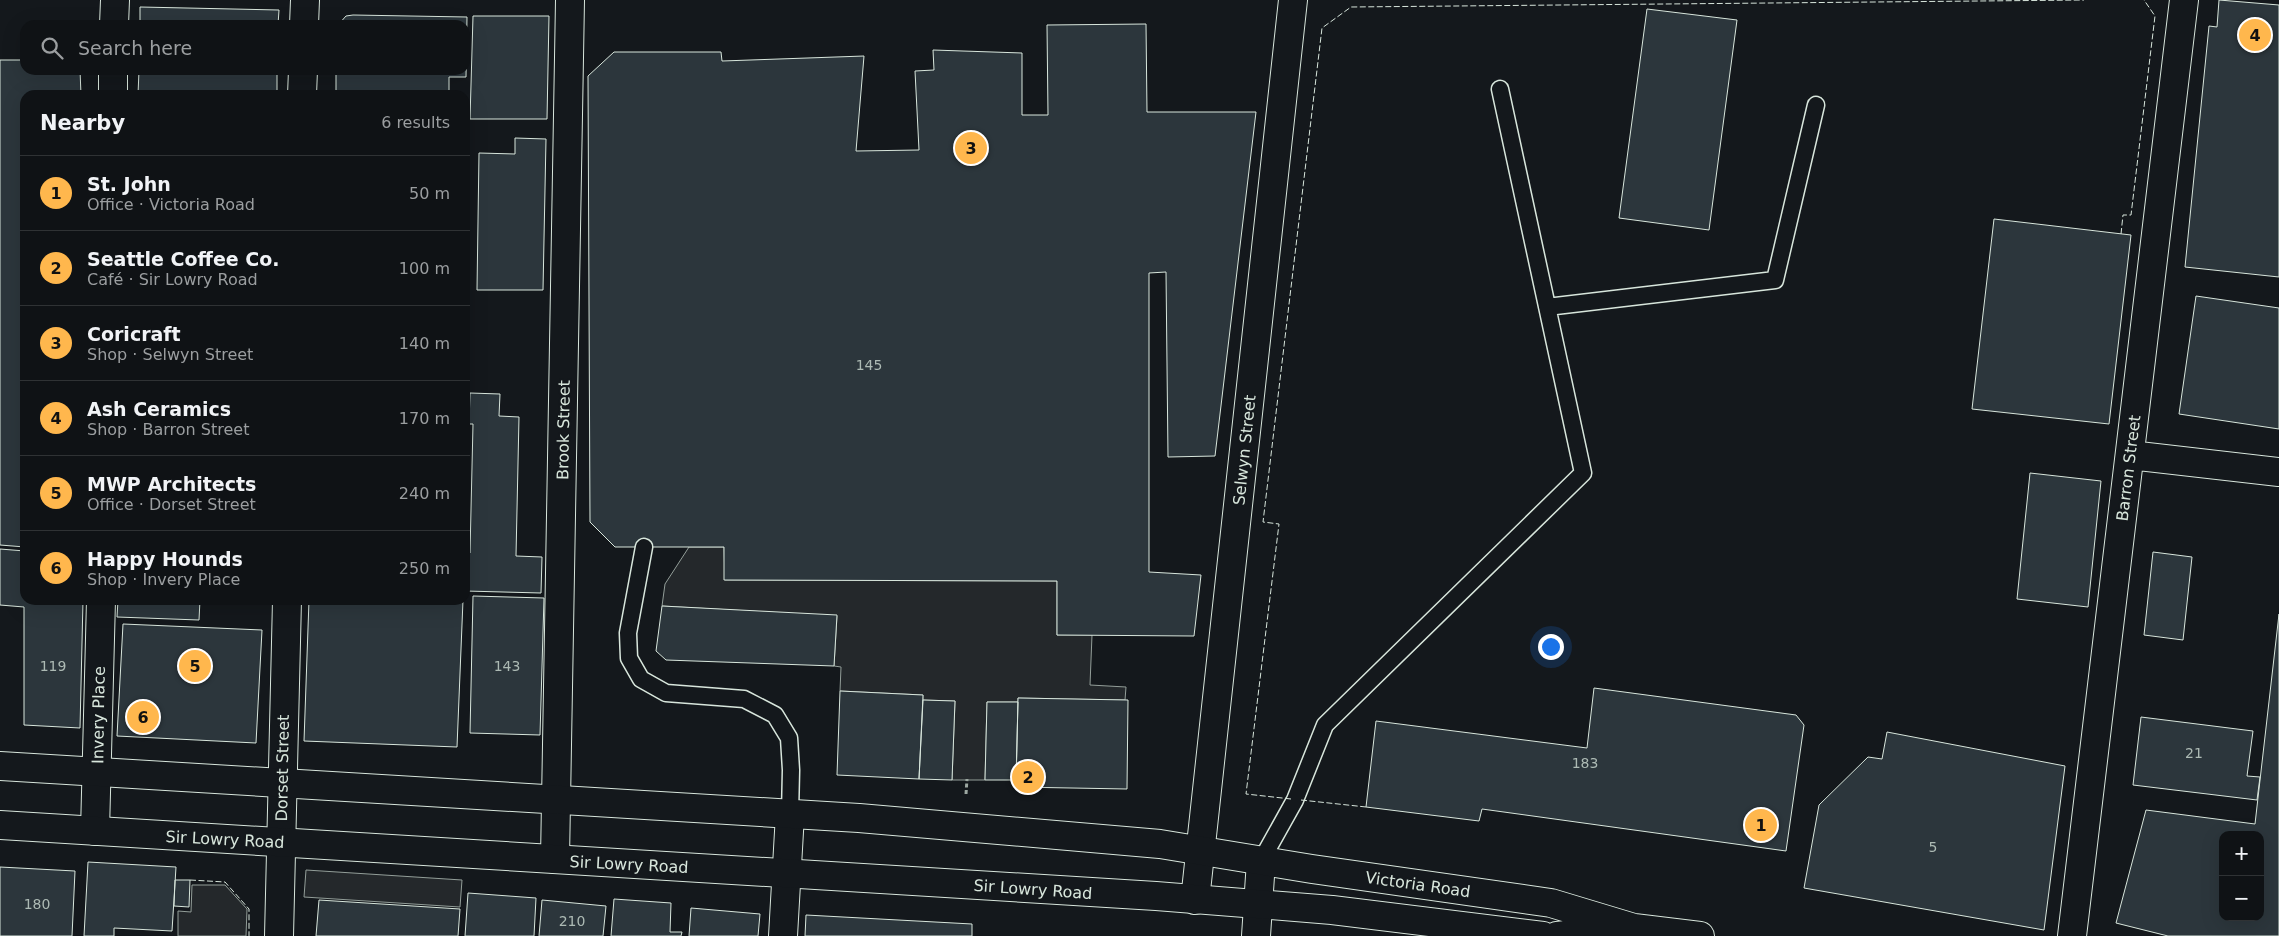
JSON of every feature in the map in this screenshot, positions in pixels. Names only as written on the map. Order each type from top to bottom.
[{"type":"street","points":[[114,20],[115,0]]},
{"type":"street","points":[[304,20],[305,0]]},
{"type":"street","name":"Brook Street","points":[[555,859],[570,0]]},
{"type":"street","name":"Selwyn Street","points":[[1195,900],[1293,0]]},
{"type":"street","name":"Barron Street","points":[[2072,936],[2184,0]]},
{"type":"street","points":[[112,90],[113,75]]},
{"type":"street","points":[[302,90],[303,75]]},
{"type":"street","points":[[2130,455],[2279,472]]},
{"type":"street","name":"Invery Place","points":[[95,831],[100,605]]},
{"type":"street","name":"Dorset Street","points":[[279,936],[281,784],[287,605]]},
{"type":"street","points":[[0,766],[790,814],[1160,844],[1200,851]]},
{"type":"street","points":[[782,936],[790,814]]},
{"type":"street","name":"Sir Lowry Road","points":[[0,825],[1258,904]]},
{"type":"street","name":"Victoria Road","points":[[1200,851],[1551,903],[1634,928],[1700,936]]},
{"type":"street","points":[[1256,936],[1261,860]]},
{"type":"street","points":[[1258,904],[1332,910],[1543,936]]},
{"type":"street","name":"Victoria Road","points":[[1557,936],[1634,928]]},
{"type":"lane","points":[[1261,860],[1295,800],[1325,725],[1583,473],[1500,89]]},
{"type":"lane","points":[[1547,307],[1775,280],[1816,105]]},
{"type":"lane","points":[[644,547],[628,633],[629,658],[641,679],[666,693],[744,699],[775,715],[789,738],[791,770],[790,814]]},
{"type":"path","points":[[966,779],[966,795]]},
{"type":"shaded area","points":[[689,547],[724,547],[725,580],[1057,581],[1057,635],[1092,635],[1090,685],[1126,687],[1125,700],[1018,698],[1018,702],[987,702],[985,780],[952,780],[955,701],[923,700],[923,695],[840,691],[841,667],[834,666],[837,616],[662,606],[665,584]]},
{"type":"shaded area","points":[[306,870],[462,880],[460,907],[304,897]]},
{"type":"shaded area","points":[[192,885],[225,885],[247,909],[246,936],[178,936],[178,911],[191,912]]},
{"type":"building","points":[[2219,0],[2279,5],[2279,277],[2185,267],[2209,26],[2217,27]]},
{"type":"building","points":[[140,7],[279,10],[278,20],[140,20]]},
{"type":"building","points":[[1647,9],[1737,20],[1709,230],[1619,218]]},
{"type":"building","points":[[346,16],[467,17],[467,20],[342,20]]},
{"type":"building","points":[[473,16],[549,16],[547,119],[470,119]]},
{"type":"building","points":[[1146,24],[1147,112],[1256,112],[1215,456],[1168,457],[1166,272],[1149,273],[1149,572],[1201,575],[1194,636],[1057,635],[1057,581],[724,580],[724,547],[615,547],[590,522],[588,76],[614,52],[721,52],[722,61],[864,56],[856,151],[919,150],[915,71],[934,70],[933,50],[1022,53],[1022,115],[1048,115],[1047,25]]},
{"type":"building","points":[[0,60],[20,60],[20,75],[80,75],[81,90],[20,90],[20,547],[0,545]]},
{"type":"building","points":[[139,75],[277,75],[277,90],[138,90]]},
{"type":"building","points":[[336,75],[466,75],[466,77],[449,77],[449,90],[336,90]]},
{"type":"building","points":[[515,138],[546,139],[543,290],[477,290],[479,153],[515,154]]},
{"type":"building","points":[[1994,219],[2131,235],[2109,424],[1972,409]]},
{"type":"building","points":[[2196,296],[2279,308],[2279,429],[2179,414]]},
{"type":"building","points":[[470,393],[500,394],[499,416],[519,417],[516,556],[542,557],[541,593],[470,591],[473,424],[470,424]]},
{"type":"building","points":[[2030,473],[2101,481],[2088,607],[2017,599]]},
{"type":"building","points":[[0,549],[20,551],[20,605],[83,605],[80,728],[24,725],[24,607],[0,605]]},
{"type":"building","points":[[2153,552],[2192,557],[2183,640],[2144,635]]},
{"type":"building","points":[[473,596],[544,598],[540,735],[470,733]]},
{"type":"building","points":[[118,605],[200,605],[199,620],[117,617]]},
{"type":"building","points":[[309,605],[463,605],[457,747],[304,741]]},
{"type":"building","points":[[662,606],[837,615],[834,666],[666,660],[656,651]]},
{"type":"building","points":[[2279,614],[2279,936],[2168,936],[2116,923],[2146,810],[2255,824]]},
{"type":"building","points":[[123,624],[262,630],[256,743],[117,736]]},
{"type":"building","points":[[1594,688],[1796,715],[1804,725],[1786,851],[1482,809],[1479,821],[1366,807],[1376,721],[1587,748]]},
{"type":"building","points":[[840,691],[923,695],[919,779],[837,775]]},
{"type":"building","points":[[1018,698],[1128,700],[1127,789],[1016,787]]},
{"type":"building","points":[[923,700],[955,701],[952,780],[919,779]]},
{"type":"building","points":[[987,702],[1018,702],[1016,780],[985,780]]},
{"type":"building","points":[[2141,717],[2253,731],[2247,776],[2260,777],[2257,800],[2133,785]]},
{"type":"building","points":[[1887,732],[2065,766],[2044,930],[1804,888],[1819,805],[1868,757],[1882,759]]},
{"type":"building","points":[[88,862],[176,867],[172,931],[114,928],[114,936],[84,936]]},
{"type":"building","points":[[0,867],[75,871],[72,936],[0,936]]},
{"type":"building","points":[[175,880],[190,880],[189,907],[174,906]]},
{"type":"building","points":[[468,893],[536,898],[534,936],[465,936]]},
{"type":"building","points":[[614,899],[671,903],[670,932],[682,932],[681,936],[611,936]]},
{"type":"building","points":[[319,900],[460,909],[458,936],[316,936]]},
{"type":"building","points":[[542,900],[606,906],[603,936],[539,936]]},
{"type":"building","points":[[691,908],[760,914],[758,936],[689,936]]},
{"type":"building","points":[[806,915],[972,924],[972,936],[805,936]]},
{"type":"fence","points":[[1291,799],[1246,794],[1279,524],[1263,522],[1322,28],[1351,7],[2084,0]]},
{"type":"fence","points":[[2121,234],[2123,215],[2131,215],[2155,16],[2144,0]]},
{"type":"fence","points":[[1301,800],[1366,807]]},
{"type":"fence","points":[[190,880],[225,882],[249,909],[249,936]]},
{"type":"place","name":"Ash Ceramics","points":[[2255,35]]},
{"type":"place","name":"Coricraft","points":[[971,148]]},
{"type":"place","name":"MWP Architects","points":[[195,666]]},
{"type":"place","name":"Happy Hounds","points":[[143,717]]},
{"type":"place","name":"Seattle Coffee Co.","points":[[1028,777]]},
{"type":"place","name":"St. John","points":[[1761,825]]}]
